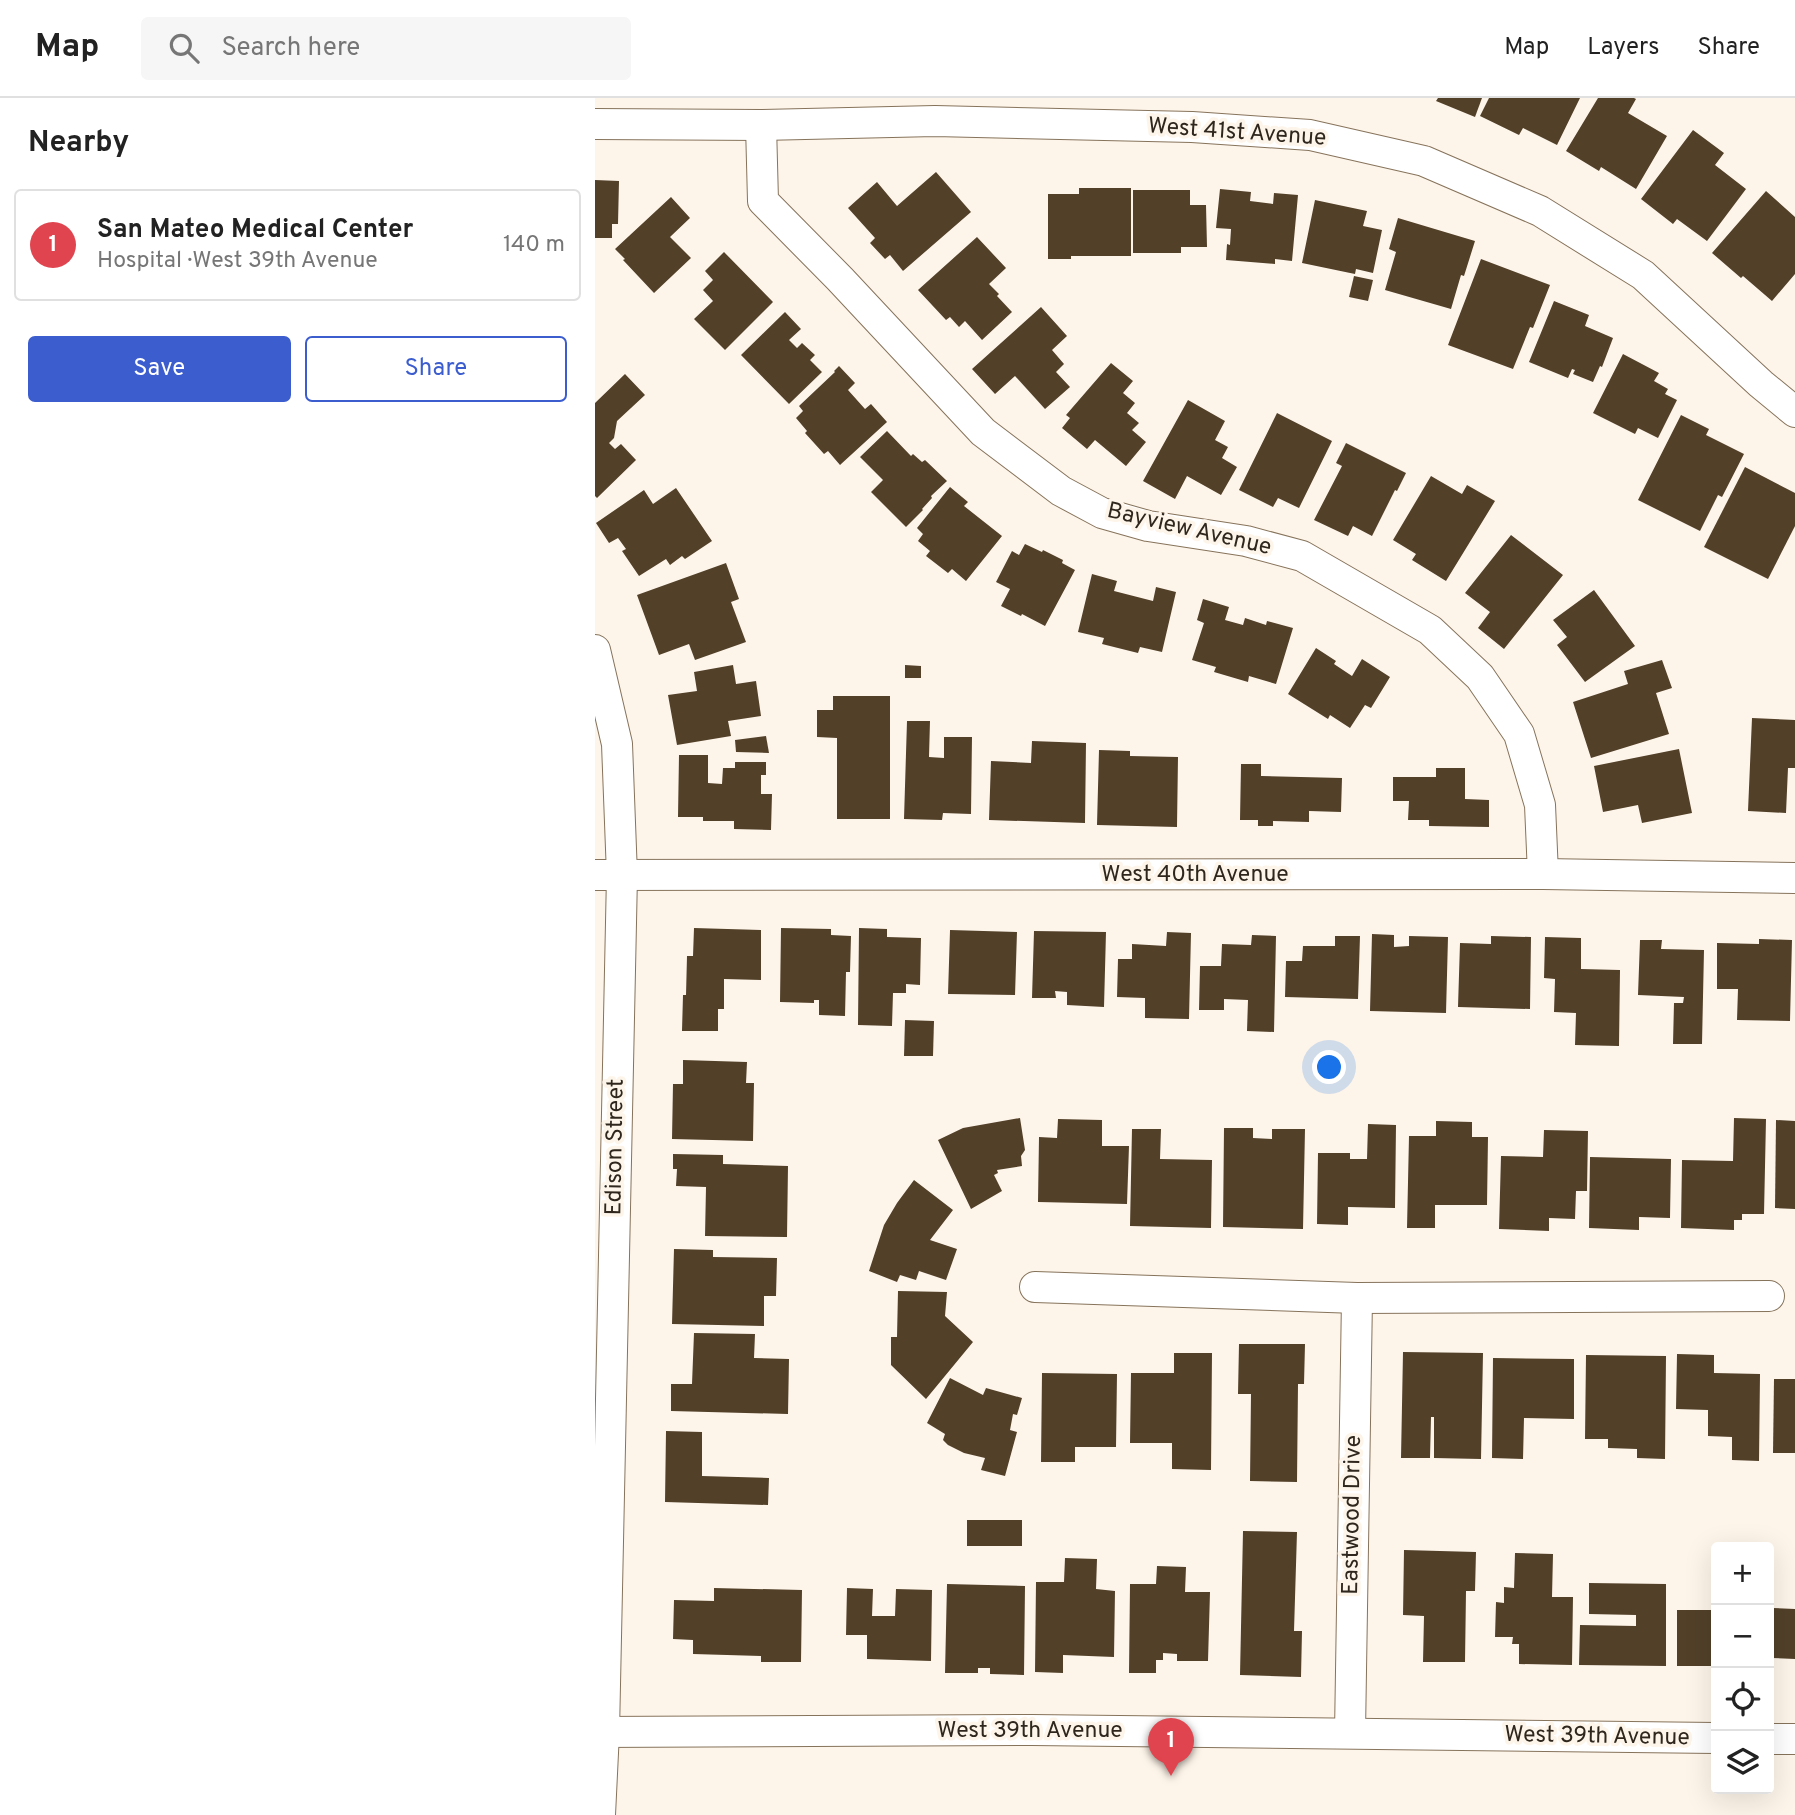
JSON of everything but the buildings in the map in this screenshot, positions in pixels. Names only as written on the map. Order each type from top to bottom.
[{"type":"street","name":"West 41st Avenue","points":[[595,124],[761,125],[935,121],[1192,127],[1310,135],[1425,161],[1540,211],[1643,275],[1795,412]]},
{"type":"street","name":"Bayview Avenue","points":[[761,125],[763,201],[983,432],[1061,491],[1103,513],[1148,526],[1246,541],[1302,556],[1430,630],[1480,677],[1519,734],[1540,805],[1542,874]]},
{"type":"street","name":"Edison Street","points":[[595,650],[617,744],[608,875],[600,1815]]},
{"type":"street","name":"West 40th Avenue","points":[[608,875],[1542,874],[1795,877]]},
{"type":"street","points":[[1035,1287],[1357,1298],[1769,1296]]},
{"type":"street","name":"Eastwood Drive","points":[[1350,1733],[1357,1298]]},
{"type":"street","name":"West 39th Avenue","points":[[600,1732],[1032,1730],[1711,1738]]},
{"type":"street","points":[[1774,1739],[1795,1739]]},
{"type":"place","name":"San Mateo Medical Center","points":[[1171,1776]]}]
